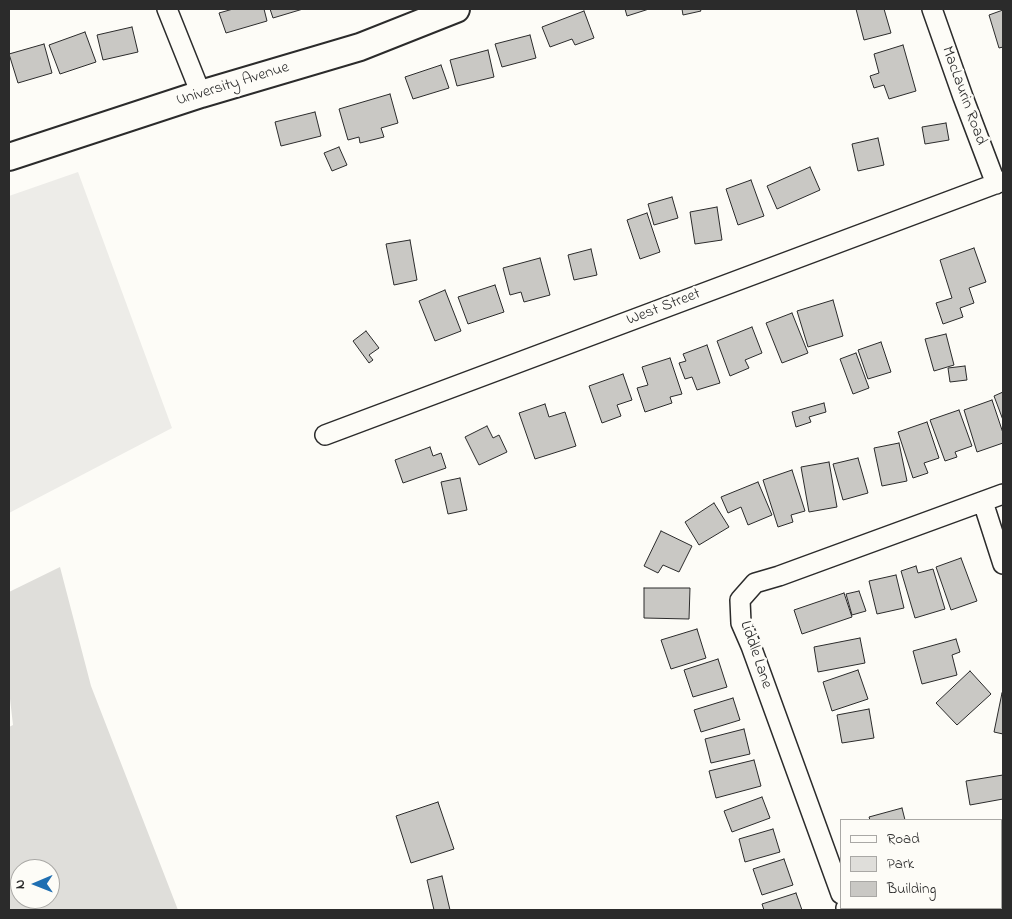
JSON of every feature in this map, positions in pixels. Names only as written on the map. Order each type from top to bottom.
[{"type":"street","points":[[168,9],[201,94]]},
{"type":"street","name":"University Avenue","points":[[9,157],[201,94],[360,47],[456,9]]},
{"type":"street","name":"MacLaurin Road","points":[[932,9],[963,97],[1000,182]]},
{"type":"street","name":"West Street","points":[[324,435],[1000,182]]},
{"type":"street","name":"Liddle Lane","points":[[840,891],[742,623],[740,600],[755,583],[779,576],[1003,494]]},
{"type":"street","points":[[983,502],[1003,564]]},
{"type":"shaded area","points":[[78,172],[172,428],[9,513],[9,196]]},
{"type":"green space","points":[[60,567],[91,686],[178,910],[9,910],[9,727],[13,725],[9,690],[9,592]]},
{"type":"building","points":[[233,9],[264,9],[267,21],[226,33],[219,13]]},
{"type":"building","points":[[270,9],[303,9],[273,18]]},
{"type":"building","points":[[625,9],[649,9],[627,16]]},
{"type":"building","points":[[682,9],[700,9],[701,11],[683,15]]},
{"type":"building","points":[[856,9],[884,9],[891,33],[864,40]]},
{"type":"building","points":[[1003,10],[1003,47],[999,48],[989,15]]},
{"type":"building","points":[[584,11],[594,38],[575,45],[572,39],[550,47],[542,27]]},
{"type":"building","points":[[132,27],[138,52],[103,60],[97,35]]},
{"type":"building","points":[[85,32],[96,62],[60,74],[49,45]]},
{"type":"building","points":[[530,35],[536,58],[502,67],[495,44]]},
{"type":"building","points":[[44,44],[52,73],[18,83],[9,54]]},
{"type":"building","points":[[903,45],[916,91],[889,99],[884,85],[874,88],[870,76],[879,73],[874,54]]},
{"type":"building","points":[[488,50],[494,77],[457,86],[450,60]]},
{"type":"building","points":[[441,65],[449,88],[413,99],[405,77]]},
{"type":"building","points":[[390,94],[398,123],[381,128],[384,137],[360,143],[359,137],[348,140],[339,109]]},
{"type":"building","points":[[315,112],[321,136],[281,146],[275,122]]},
{"type":"building","points":[[946,123],[949,140],[925,144],[922,127]]},
{"type":"building","points":[[878,138],[884,165],[858,171],[852,144]]},
{"type":"building","points":[[339,147],[347,165],[332,171],[324,153]]},
{"type":"building","points":[[810,167],[820,190],[777,209],[767,186]]},
{"type":"building","points":[[751,180],[764,216],[738,225],[726,189]]},
{"type":"building","points":[[672,197],[678,218],[654,225],[648,204]]},
{"type":"building","points":[[717,207],[722,240],[695,244],[690,212]]},
{"type":"building","points":[[647,213],[660,252],[640,259],[627,220]]},
{"type":"building","points":[[410,240],[417,280],[394,285],[386,244]]},
{"type":"building","points":[[974,248],[986,282],[969,288],[974,303],[960,308],[963,317],[943,324],[936,303],[952,298],[940,260]]},
{"type":"building","points":[[591,249],[597,275],[574,280],[568,255]]},
{"type":"building","points":[[540,258],[550,295],[524,302],[521,292],[510,295],[503,268]]},
{"type":"building","points":[[495,285],[504,312],[468,324],[458,297]]},
{"type":"building","points":[[445,290],[461,331],[435,341],[419,301]]},
{"type":"building","points":[[833,300],[843,336],[808,347],[797,311]]},
{"type":"building","points":[[792,313],[808,353],[782,363],[766,323]]},
{"type":"building","points":[[752,327],[762,353],[745,360],[749,368],[730,376],[717,341]]},
{"type":"building","points":[[366,331],[379,348],[369,355],[373,360],[369,363],[353,341]]},
{"type":"building","points":[[946,334],[954,365],[934,371],[925,339]]},
{"type":"building","points":[[881,342],[891,372],[868,379],[858,350]]},
{"type":"building","points":[[707,345],[720,383],[697,390],[692,377],[685,379],[679,363],[686,361],[683,354]]},
{"type":"building","points":[[856,353],[869,388],[853,394],[840,359]]},
{"type":"building","points":[[670,358],[682,394],[670,397],[672,403],[645,412],[637,388],[648,385],[642,367]]},
{"type":"building","points":[[965,366],[967,380],[950,382],[948,368]]},
{"type":"building","points":[[623,374],[632,400],[617,405],[621,416],[602,423],[589,386]]},
{"type":"building","points":[[1003,392],[1003,420],[994,396]]},
{"type":"building","points":[[992,400],[1003,433],[1003,443],[977,452],[964,410]]},
{"type":"building","points":[[824,403],[826,412],[809,417],[811,422],[796,427],[792,412]]},
{"type":"building","points":[[545,404],[549,417],[565,412],[576,446],[535,459],[519,413]]},
{"type":"building","points":[[959,410],[972,446],[955,452],[957,457],[945,461],[930,420]]},
{"type":"building","points":[[927,422],[939,458],[924,463],[928,473],[913,478],[898,432]]},
{"type":"building","points":[[487,426],[493,438],[499,435],[507,452],[479,465],[465,437]]},
{"type":"building","points":[[899,443],[907,481],[882,486],[874,448]]},
{"type":"building","points":[[430,447],[433,456],[441,453],[446,468],[403,483],[395,460]]},
{"type":"building","points":[[858,458],[868,493],[843,500],[833,464]]},
{"type":"building","points":[[829,462],[837,507],[809,512],[801,467]]},
{"type":"building","points":[[792,470],[805,511],[791,515],[793,522],[778,527],[763,480]]},
{"type":"building","points":[[460,478],[467,510],[448,514],[441,482]]},
{"type":"building","points":[[758,482],[772,515],[748,525],[741,507],[728,513],[721,497]]},
{"type":"building","points":[[714,503],[729,527],[699,545],[685,522]]},
{"type":"building","points":[[661,531],[692,546],[679,572],[663,565],[658,573],[644,566]]},
{"type":"building","points":[[961,558],[977,601],[951,610],[936,567]]},
{"type":"building","points":[[916,566],[918,573],[933,569],[945,609],[915,618],[901,571]]},
{"type":"building","points":[[896,575],[904,608],[877,614],[869,581]]},
{"type":"building","points":[[644,588],[690,588],[689,619],[644,618]]},
{"type":"building","points":[[859,591],[866,611],[852,615],[846,594]]},
{"type":"building","points":[[844,593],[852,617],[802,634],[794,610]]},
{"type":"building","points":[[697,629],[706,658],[671,669],[661,640]]},
{"type":"building","points":[[860,638],[865,663],[818,672],[814,647]]},
{"type":"building","points":[[956,639],[960,652],[952,655],[957,675],[922,684],[913,651]]},
{"type":"building","points":[[718,659],[727,687],[693,697],[684,670]]},
{"type":"building","points":[[858,670],[868,699],[832,711],[823,682]]},
{"type":"building","points":[[970,671],[991,694],[957,725],[936,703]]},
{"type":"building","points":[[1003,693],[1003,734],[994,732]]},
{"type":"building","points":[[733,698],[740,720],[701,732],[694,710]]},
{"type":"building","points":[[869,709],[874,738],[842,743],[837,715]]},
{"type":"building","points":[[744,729],[750,754],[711,763],[705,739]]},
{"type":"building","points":[[754,760],[761,786],[716,798],[709,771]]},
{"type":"building","points":[[1003,775],[1003,799],[970,805],[966,781]]},
{"type":"building","points":[[762,797],[770,818],[732,832],[724,811]]},
{"type":"building","points":[[438,802],[454,849],[411,863],[396,816]]},
{"type":"building","points":[[902,808],[905,819],[870,819],[869,817]]},
{"type":"building","points":[[773,829],[780,852],[745,862],[739,839]]},
{"type":"building","points":[[784,859],[793,885],[762,895],[753,869]]},
{"type":"building","points":[[442,876],[450,910],[434,910],[427,880]]},
{"type":"building","points":[[796,893],[802,910],[764,910],[762,904]]},
{"type":"building","points":[[934,909],[966,909],[966,910]]},
{"type":"building","points":[[998,909],[999,910],[973,910]]}]
